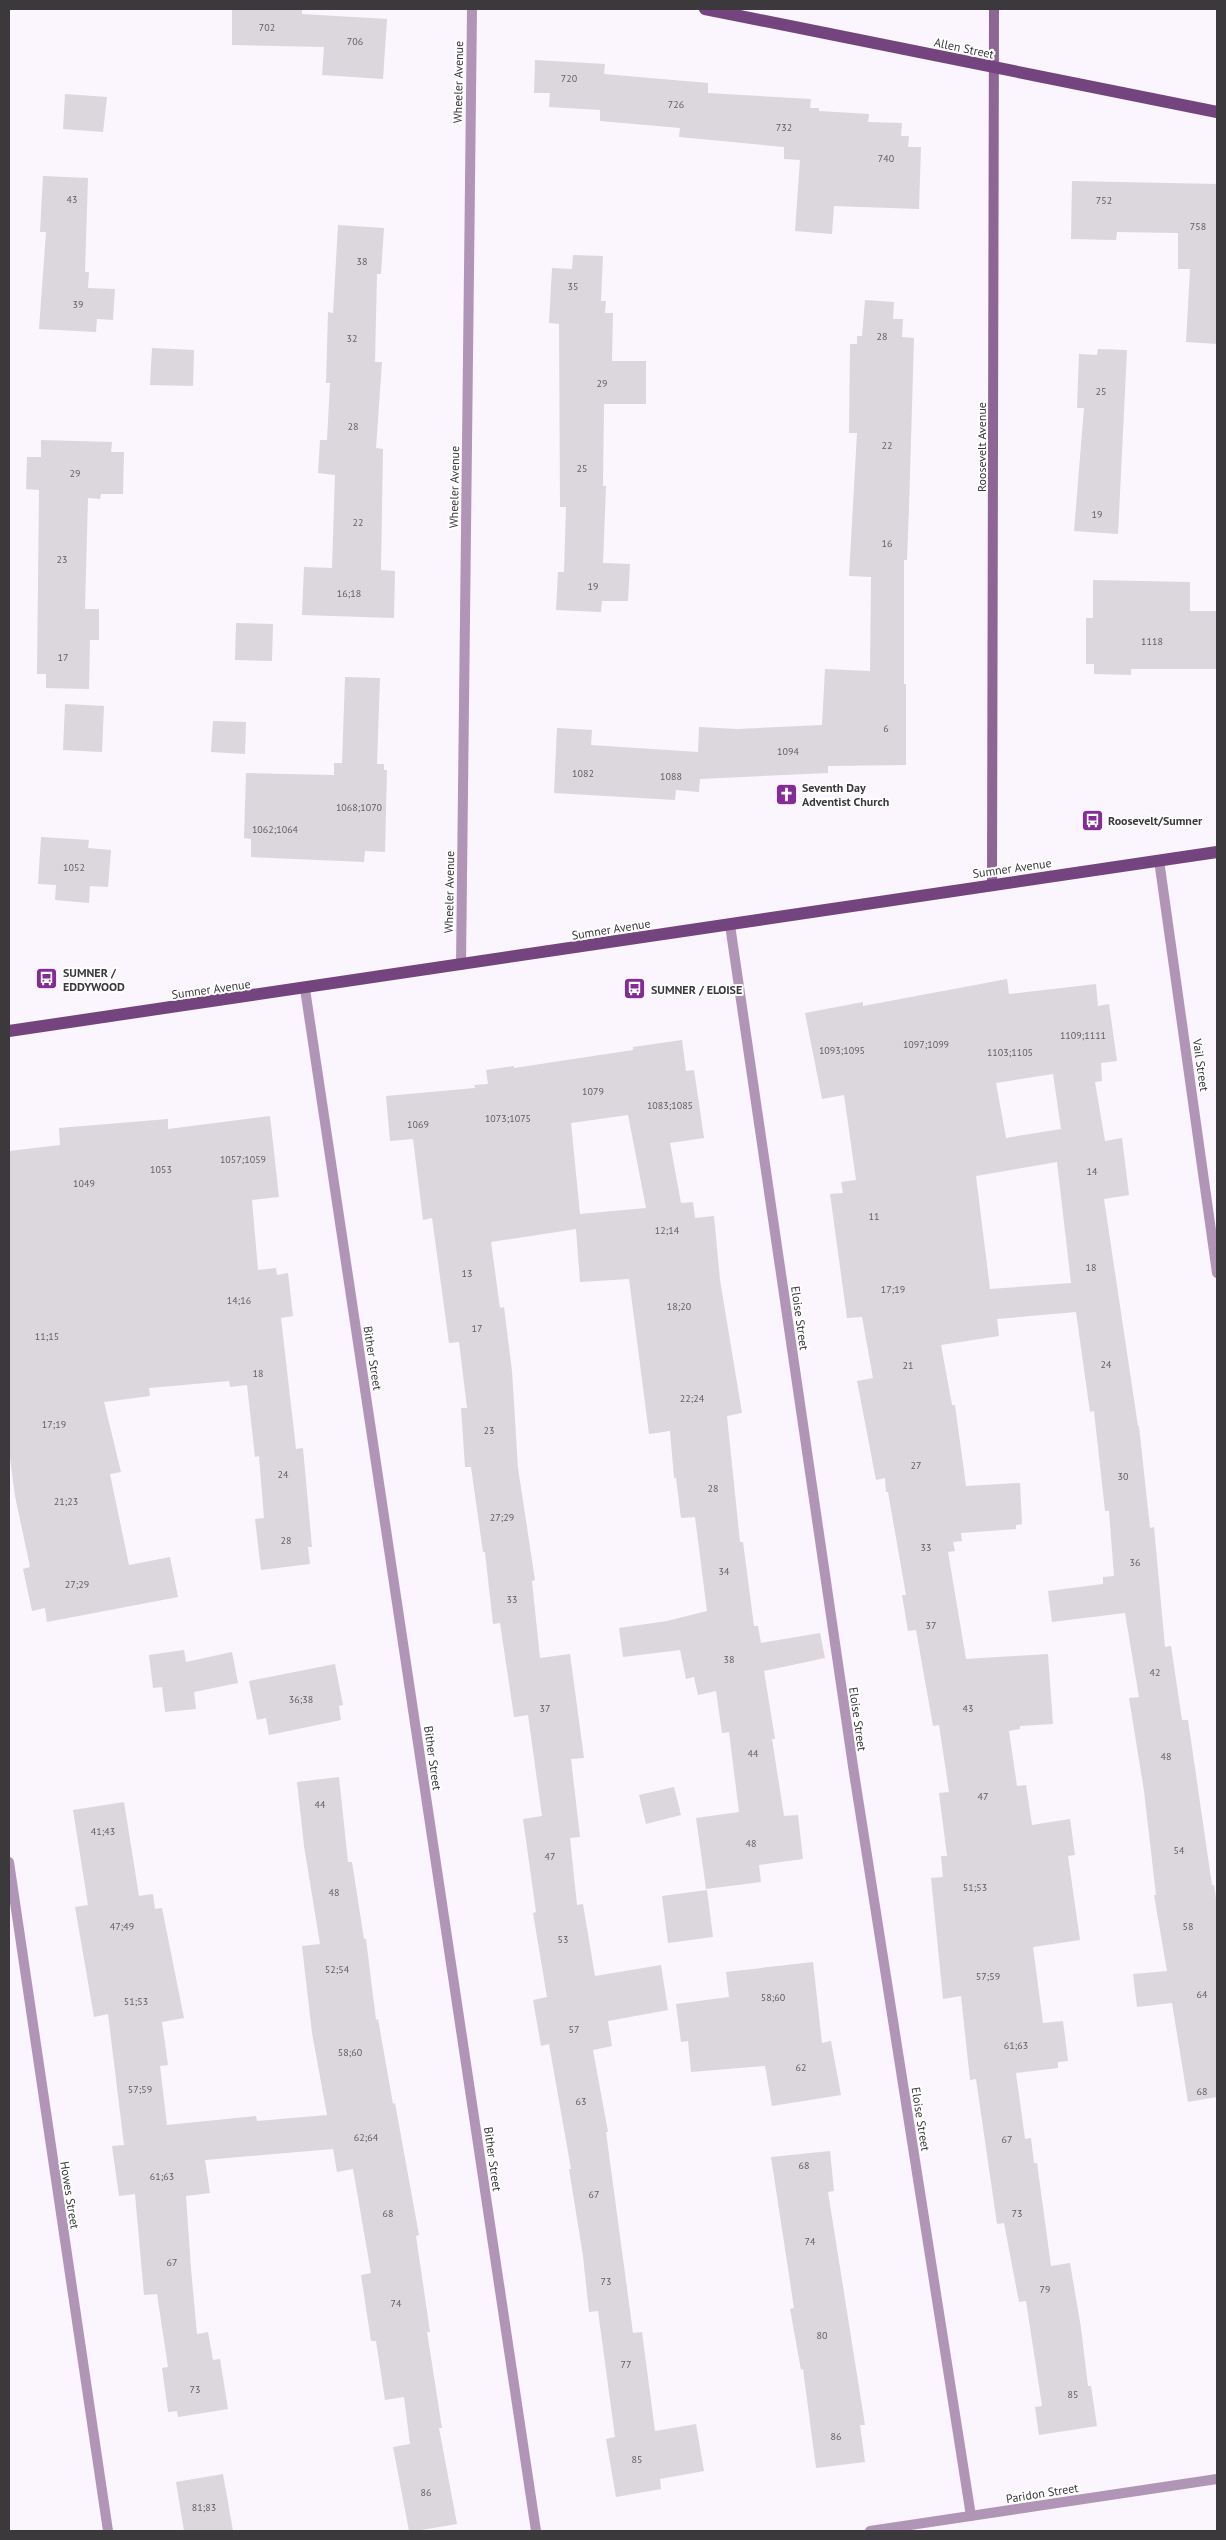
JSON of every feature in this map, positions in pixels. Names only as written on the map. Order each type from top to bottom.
[{"type":"main road","name":"Allen Street","points":[[704,9],[1217,112]]},
{"type":"main road","name":"Sumner Avenue","points":[[9,1031],[461,966],[1217,852]]},
{"type":"street","name":"Wheeler Avenue","points":[[461,966],[472,9]]},
{"type":"street","name":"Roosevelt Avenue","points":[[992,885],[994,9]]},
{"type":"street","name":"Vail Street","points":[[1159,860],[1217,1273]]},
{"type":"street","name":"Eloise Street","points":[[730,924],[851,1753],[971,2516]]},
{"type":"street","name":"Bither Street","points":[[305,989],[536,2531]]},
{"type":"street","name":"Howes Street","points":[[9,1862],[108,2531]]},
{"type":"street","name":"Paridon Street","points":[[870,2531],[1217,2479]]},
{"type":"building","points":[[232,9],[302,9],[302,14],[387,19],[383,79],[322,75],[324,47],[232,45]]},
{"type":"building","points":[[535,60],[605,64],[604,74],[708,83],[708,93],[811,99],[810,108],[819,108],[819,111],[869,114],[868,122],[902,123],[901,136],[909,136],[908,147],[921,147],[919,209],[834,206],[832,234],[795,231],[800,160],[784,159],[784,147],[679,137],[680,128],[600,121],[600,110],[549,107],[550,93],[534,93]]},
{"type":"building","points":[[65,94],[107,97],[103,132],[63,129]]},
{"type":"building","points":[[43,176],[88,178],[85,272],[89,272],[88,288],[115,289],[113,320],[97,319],[96,332],[39,329],[46,232],[40,232]]},
{"type":"building","points":[[1072,181],[1217,184],[1217,344],[1186,342],[1190,269],[1178,269],[1178,233],[1117,232],[1116,240],[1071,239]]},
{"type":"building","points":[[338,225],[384,228],[381,274],[377,274],[375,362],[382,362],[376,448],[383,449],[381,570],[395,571],[394,618],[302,615],[304,567],[332,568],[335,475],[318,473],[320,440],[327,440],[330,383],[326,383],[328,312],[333,313]]},
{"type":"building","points":[[573,255],[603,256],[601,301],[606,301],[605,313],[613,313],[612,361],[646,361],[646,404],[604,404],[603,486],[606,486],[603,563],[630,564],[628,601],[602,601],[601,612],[556,610],[558,572],[564,572],[566,507],[560,507],[559,324],[549,323],[552,268],[572,269]]},
{"type":"building","points":[[865,300],[894,302],[893,319],[903,319],[902,337],[914,338],[907,560],[904,560],[906,765],[828,766],[828,773],[700,779],[699,792],[676,790],[675,800],[554,793],[557,728],[592,730],[591,745],[698,752],[699,727],[738,729],[822,725],[825,669],[870,671],[871,577],[849,576],[857,433],[849,433],[850,344],[857,344],[857,336],[862,336]]},
{"type":"building","points":[[152,348],[194,350],[193,386],[150,385]]},
{"type":"building","points":[[1098,349],[1127,350],[1118,534],[1074,531],[1084,408],[1077,408],[1079,354],[1097,355]]},
{"type":"building","points":[[41,440],[112,442],[111,452],[124,452],[123,494],[101,494],[100,499],[88,498],[85,609],[99,609],[99,640],[90,640],[89,689],[46,688],[46,674],[37,674],[39,490],[26,489],[27,457],[41,457]]},
{"type":"building","points":[[1093,580],[1190,582],[1190,611],[1217,611],[1217,669],[1131,669],[1131,675],[1094,674],[1094,664],[1086,664],[1086,618],[1093,618]]},
{"type":"building","points":[[236,623],[273,624],[272,661],[235,660]]},
{"type":"building","points":[[345,677],[380,678],[377,764],[384,764],[384,770],[387,770],[385,852],[365,851],[364,862],[251,857],[251,839],[244,838],[246,773],[334,775],[334,763],[342,763]]},
{"type":"building","points":[[65,704],[104,706],[102,752],[63,750]]},
{"type":"building","points":[[213,721],[246,722],[245,754],[211,752]]},
{"type":"building","points":[[41,837],[89,840],[88,848],[111,850],[108,887],[90,886],[89,903],[55,900],[56,885],[38,884]]},
{"type":"building","points":[[1007,979],[1009,994],[1096,984],[1098,1006],[1109,1004],[1117,1061],[1101,1063],[1102,1081],[1095,1082],[1105,1141],[1122,1138],[1129,1195],[1104,1199],[1139,1426],[1150,1528],[1154,1527],[1165,1647],[1171,1646],[1182,1720],[1188,1720],[1212,1885],[1214,1885],[1217,1906],[1217,2097],[1188,2102],[1172,2003],[1137,2007],[1133,1974],[1167,1971],[1154,1895],[1156,1895],[1144,1791],[1129,1698],[1139,1697],[1125,1613],[1052,1622],[1048,1591],[1103,1584],[1103,1577],[1114,1576],[1109,1511],[1105,1511],[1094,1411],[1090,1412],[1076,1312],[997,1319],[999,1336],[941,1345],[952,1405],[955,1405],[966,1486],[1020,1483],[1022,1524],[1016,1525],[1016,1529],[961,1533],[962,1541],[953,1542],[955,1551],[948,1552],[966,1659],[1048,1654],[1053,1724],[1020,1726],[1020,1729],[1009,1731],[1017,1786],[1026,1785],[1032,1825],[1070,1819],[1075,1855],[1068,1856],[1080,1940],[1033,1947],[1043,2023],[1063,2021],[1068,2061],[1058,2062],[1058,2068],[1016,2073],[1025,2139],[1031,2138],[1034,2163],[1037,2163],[1051,2266],[1070,2263],[1088,2386],[1091,2386],[1097,2426],[1039,2435],[1035,2407],[1042,2406],[1026,2301],[1019,2302],[1004,2223],[997,2224],[976,2079],[970,2080],[961,1996],[943,1999],[931,1878],[943,1877],[941,1856],[947,1856],[939,1793],[949,1792],[939,1725],[933,1726],[916,1630],[908,1631],[902,1595],[906,1595],[885,1478],[876,1480],[857,1381],[873,1378],[862,1317],[847,1318],[830,1194],[843,1193],[841,1182],[856,1180],[844,1095],[822,1099],[805,1013],[863,1002],[863,1006]],"holes":[[[1053,1074],[1061,1129],[1006,1138],[996,1083]],[[1057,1162],[1071,1283],[990,1289],[976,1176]]]},
{"type":"building","points":[[682,1040],[686,1071],[694,1070],[704,1138],[670,1143],[681,1203],[693,1202],[695,1218],[714,1216],[720,1280],[742,1413],[727,1416],[740,1542],[743,1542],[754,1626],[758,1626],[761,1643],[820,1633],[825,1658],[764,1671],[775,1739],[772,1739],[784,1816],[798,1815],[803,1859],[759,1865],[761,1882],[706,1889],[696,1818],[739,1812],[729,1732],[722,1733],[716,1691],[698,1695],[694,1677],[686,1679],[680,1650],[623,1657],[619,1628],[667,1621],[707,1611],[695,1517],[681,1518],[676,1478],[674,1478],[670,1431],[649,1434],[629,1279],[580,1282],[576,1229],[491,1242],[500,1308],[504,1307],[512,1371],[518,1468],[535,1580],[532,1581],[540,1658],[570,1654],[584,1758],[571,1759],[580,1837],[570,1838],[577,1905],[583,1904],[595,1976],[661,1965],[668,2010],[608,2021],[612,2046],[593,2050],[608,2132],[606,2132],[633,2333],[642,2332],[655,2431],[696,2424],[704,2471],[660,2479],[661,2489],[616,2497],[606,2439],[615,2437],[598,2311],[589,2312],[583,2256],[569,2169],[571,2169],[549,2044],[541,2046],[533,2000],[547,1997],[533,1913],[536,1912],[523,1819],[542,1816],[528,1715],[514,1717],[500,1623],[493,1624],[485,1552],[483,1552],[471,1467],[465,1467],[461,1408],[467,1408],[459,1342],[449,1343],[432,1218],[423,1220],[413,1139],[390,1141],[386,1096],[475,1088],[474,1085],[488,1084],[486,1070],[514,1066],[514,1068],[633,1050],[633,1047]],"holes":[[[628,1115],[646,1208],[580,1214],[571,1123]]]},
{"type":"building","points":[[270,1116],[279,1197],[252,1200],[258,1270],[276,1268],[277,1275],[288,1273],[293,1316],[281,1318],[296,1449],[303,1448],[312,1547],[308,1547],[310,1564],[261,1570],[255,1519],[264,1518],[259,1456],[255,1457],[247,1385],[230,1387],[229,1381],[149,1388],[150,1396],[104,1402],[121,1472],[110,1474],[129,1565],[170,1557],[178,1597],[47,1622],[45,1608],[32,1611],[23,1569],[30,1567],[15,1496],[9,1450],[9,1151],[60,1145],[59,1128],[168,1119],[168,1129]]},
{"type":"building","points":[[184,1650],[186,1662],[232,1652],[238,1683],[194,1692],[196,1709],[165,1712],[162,1687],[153,1688],[149,1655]]},
{"type":"building","points":[[335,1664],[343,1705],[339,1706],[341,1720],[269,1735],[266,1718],[257,1720],[249,1681]]},
{"type":"building","points":[[339,1777],[348,1862],[352,1862],[364,1939],[366,1939],[376,2020],[378,2019],[393,2104],[395,2103],[419,2235],[416,2236],[430,2332],[427,2332],[442,2428],[439,2428],[457,2524],[415,2531],[409,2531],[393,2447],[410,2444],[404,2397],[385,2400],[376,2341],[371,2341],[361,2275],[371,2273],[353,2169],[337,2172],[333,2149],[205,2160],[210,2193],[186,2196],[197,2334],[208,2332],[213,2360],[220,2359],[228,2409],[178,2417],[177,2411],[168,2412],[162,2368],[168,2367],[157,2294],[144,2295],[135,2194],[119,2196],[112,2146],[124,2145],[108,2014],[94,2017],[75,1907],[88,1905],[73,1810],[124,1802],[139,1896],[153,1894],[155,1909],[162,1908],[184,2018],[162,2022],[168,2065],[160,2066],[167,2125],[256,2116],[257,2121],[327,2115],[312,2033],[302,1946],[320,1944],[304,1846],[297,1782]]},
{"type":"building","points":[[674,1787],[681,1815],[646,1824],[639,1795]]},
{"type":"building","points":[[707,1890],[713,1937],[668,1943],[662,1896]]},
{"type":"building","points":[[813,1962],[822,2043],[831,2041],[841,2095],[772,2106],[765,2066],[691,2072],[688,2041],[681,2042],[676,2004],[729,1997],[726,1972]]},
{"type":"building","points":[[830,2151],[834,2191],[828,2192],[865,2425],[860,2425],[865,2462],[816,2468],[803,2369],[801,2370],[790,2309],[794,2308],[771,2157]]},
{"type":"building","points":[[223,2474],[233,2531],[184,2531],[176,2482]]},
{"type":"place","name":"Seventh Day Adventist Church","points":[[786,794]]},
{"type":"place","name":"Roosevelt/Sumner","points":[[1092,820]]},
{"type":"place","name":"SUMNER / EDDYWOOD","points":[[47,979]]},
{"type":"place","name":"SUMNER / ELOISE","points":[[635,989]]}]
